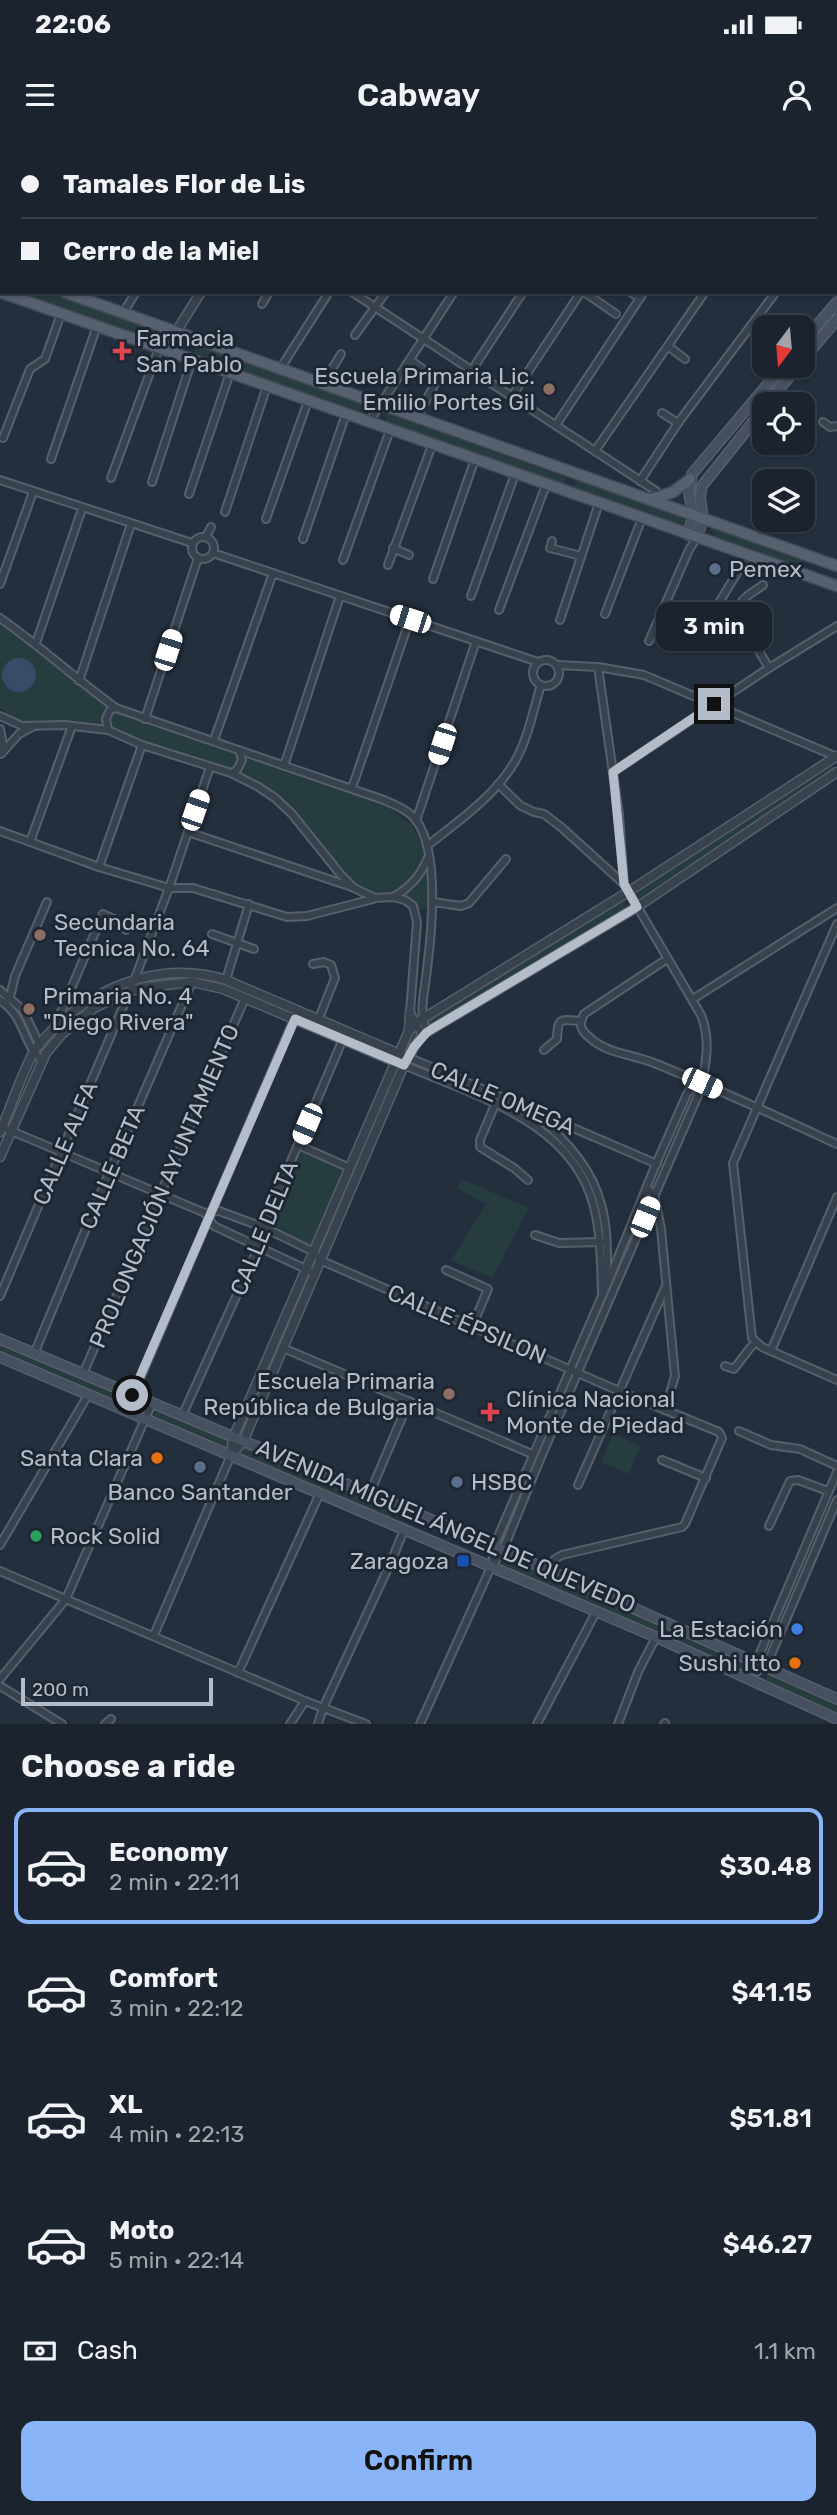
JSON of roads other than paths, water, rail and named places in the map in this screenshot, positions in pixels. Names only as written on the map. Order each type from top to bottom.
[{"type":"main road","points":[[6,294],[837,586]]},
{"type":"main road","points":[[72,294],[574,473],[652,495],[698,517],[837,566]]},
{"type":"main road","points":[[816,327],[837,302]]},
{"type":"main road","points":[[816,344],[837,319]]},
{"type":"main road","points":[[652,495],[673,492],[690,479],[773,378]]},
{"type":"main road","points":[[777,392],[788,378]]},
{"type":"main road","points":[[693,536],[700,492],[705,480],[752,423]]},
{"type":"main road","points":[[565,491],[574,473]]},
{"type":"main road","points":[[690,479],[689,500],[698,517]]},
{"type":"main road","points":[[808,576],[814,558]]},
{"type":"main road","name":"AVENIDA MIGUEL ÁNGEL DE QUEVEDO","points":[[0,1339],[547,1569],[758,1671],[837,1719]]},
{"type":"main road","name":"AVENIDA MIGUEL ÁNGEL DE QUEVEDO","points":[[0,1357],[656,1637],[837,1699]]},
{"type":"street","points":[[123,313],[135,294]]},
{"type":"street","points":[[171,353],[176,332],[200,294]]},
{"type":"street","points":[[262,304],[268,294]]},
{"type":"street","points":[[280,369],[328,294]]},
{"type":"street","points":[[355,294],[596,451],[640,481],[652,495]]},
{"type":"street","points":[[355,335],[385,294]]},
{"type":"street","points":[[369,422],[453,294]]},
{"type":"street","points":[[472,370],[522,294]]},
{"type":"street","points":[[512,396],[581,294]]},
{"type":"street","points":[[585,294],[616,314]]},
{"type":"street","points":[[596,451],[704,294]]},
{"type":"street","points":[[640,481],[678,423],[775,294]]},
{"type":"street","points":[[556,425],[642,295]]},
{"type":"street","points":[[3,438],[30,369],[45,359],[61,314]]},
{"type":"street","points":[[51,459],[97,326]]},
{"type":"street","points":[[669,346],[685,359]]},
{"type":"street","points":[[111,478],[159,348]]},
{"type":"street","points":[[323,384],[341,354]]},
{"type":"street","points":[[152,482],[192,360]]},
{"type":"street","points":[[410,360],[428,373]]},
{"type":"street","points":[[189,494],[230,373]]},
{"type":"street","points":[[416,417],[436,382]]},
{"type":"street","points":[[225,512],[267,386]]},
{"type":"street","points":[[266,519],[308,401]]},
{"type":"street","points":[[662,413],[678,423]]},
{"type":"street","points":[[303,539],[346,414]]},
{"type":"street","points":[[823,422],[830,427],[837,426]]},
{"type":"street","points":[[343,560],[390,430]]},
{"type":"street","points":[[387,565],[432,444]]},
{"type":"street","points":[[433,579],[475,460]]},
{"type":"street","points":[[471,596],[515,474]]},
{"type":"street","points":[[0,480],[192,543]]},
{"type":"street","points":[[499,610],[546,485]]},
{"type":"street","points":[[0,584],[33,492]]},
{"type":"street","points":[[560,620],[599,503]]},
{"type":"street","points":[[36,643],[82,509]]},
{"type":"street","points":[[605,614],[642,518]]},
{"type":"street","points":[[79,681],[131,524]]},
{"type":"street","points":[[206,537],[211,527]]},
{"type":"street","points":[[649,641],[693,536]]},
{"type":"street","points":[[192,543],[198,538],[206,537]]},
{"type":"street","points":[[192,543],[192,553],[198,558],[208,558],[213,553],[213,544],[206,537]]},
{"type":"street","points":[[552,541],[550,548],[581,556]]},
{"type":"street","points":[[393,548],[410,555]]},
{"type":"street","points":[[213,553],[538,662],[548,660],[557,665],[598,667],[645,675],[837,756]]},
{"type":"street","points":[[702,629],[748,555]]},
{"type":"street","points":[[145,719],[198,558]]},
{"type":"street","points":[[214,740],[273,573]]},
{"type":"street","points":[[763,585],[741,601],[737,609],[769,668]]},
{"type":"street","points":[[284,766],[340,596]]},
{"type":"street","points":[[0,618],[36,643],[79,681],[116,708],[352,788],[401,808],[416,821],[429,855],[433,902],[433,922],[419,1021]]},
{"type":"street","points":[[352,788],[410,619]]},
{"type":"street","points":[[613,772],[837,626]]},
{"type":"street","points":[[416,821],[476,641]]},
{"type":"street","points":[[538,662],[533,674],[541,685]]},
{"type":"street","points":[[541,685],[551,685],[556,681],[559,675],[557,665]]},
{"type":"street","points":[[598,667],[626,888]]},
{"type":"street","points":[[427,846],[498,784],[514,763],[522,747],[541,685]]},
{"type":"street","points":[[108,730],[106,719],[110,710],[116,708]]},
{"type":"street","points":[[0,716],[22,726],[72,726],[108,730],[142,745],[240,777],[275,798],[292,814],[354,888]]},
{"type":"street","points":[[1,755],[19,734],[34,726]]},
{"type":"street","points":[[30,842],[72,726]]},
{"type":"street","points":[[0,729],[3,744],[1,755]]},
{"type":"street","points":[[99,867],[142,745]]},
{"type":"street","points":[[231,773],[237,770],[242,760],[239,750]]},
{"type":"street","points":[[240,777],[244,758],[252,754]]},
{"type":"street","points":[[408,1033],[419,1021],[837,756]]},
{"type":"street","name":"CALLE ALFA","points":[[0,1296],[134,981],[210,767]]},
{"type":"street","points":[[231,1455],[243,1442],[284,1348],[311,1271],[314,1252],[350,1168],[402,1060],[425,1034],[637,907],[837,772]]},
{"type":"street","points":[[420,1724],[617,1286],[703,1071],[708,1039],[706,1027],[693,999],[626,888],[561,827],[544,814],[521,806],[498,784]]},
{"type":"street","points":[[0,831],[99,867],[169,888],[193,888],[295,918],[374,898],[393,897],[412,905],[417,922],[408,1033],[402,1060],[320,1260],[311,1271],[233,1438],[231,1455],[154,1635]]},
{"type":"street","points":[[188,832],[354,888],[374,898]]},
{"type":"street","points":[[393,897],[404,891],[421,874],[429,855]]},
{"type":"street","points":[[433,902],[461,906],[469,903],[506,859]]},
{"type":"street","points":[[5,1000],[47,902]]},
{"type":"street","points":[[226,980],[249,904]]},
{"type":"street","points":[[693,999],[836,909]]},
{"type":"street","points":[[55,1028],[103,914],[126,930]]},
{"type":"street","points":[[417,922],[433,922]]},
{"type":"street","points":[[837,925],[733,1163],[751,1331],[756,1342],[837,1380]]},
{"type":"street","points":[[212,934],[254,949]]},
{"type":"street","points":[[667,959],[584,1014],[580,1021],[581,1028],[589,1038],[612,1051],[649,1061],[699,1081],[837,1143]]},
{"type":"street","points":[[313,964],[324,962],[331,965],[335,978],[319,1018]]},
{"type":"street","name":"CALLE OMEGA","points":[[36,1049],[55,1028],[91,999],[111,988],[160,974],[181,972],[207,974],[226,980],[319,1018],[520,1116],[541,1129],[577,1169],[593,1204],[602,1242]]},
{"type":"street","name":"CALLE OMEGA","points":[[43,1057],[79,1018],[94,1008],[130,991],[161,984],[192,982],[223,989],[343,1039],[498,1096],[666,1168]]},
{"type":"street","name":"CALLE BETA","points":[[34,1353],[192,982]]},
{"type":"street","points":[[0,990],[5,1000],[23,1010],[36,1049],[43,1057],[4,1130]]},
{"type":"street","name":"PROLONGACIÓN AYUNTAMIENTO","points":[[83,1374],[244,998]]},
{"type":"street","points":[[132,1395],[298,1010]]},
{"type":"street","points":[[410,1012],[419,1021],[425,1034]]},
{"type":"street","points":[[544,1050],[557,1039],[556,1026],[559,1022],[580,1021]]},
{"type":"street","name":"CALLE DELTA","points":[[183,1416],[259,1246],[343,1039]]},
{"type":"street","points":[[0,1157],[4,1130],[36,1049]]},
{"type":"street","points":[[499,1548],[532,1454],[608,1282],[656,1164],[687,1094],[699,1081]]},
{"type":"street","points":[[498,1096],[480,1140],[482,1149],[507,1163],[528,1180]]},
{"type":"street","points":[[531,1111],[556,1133],[582,1164],[601,1202],[602,1295]]},
{"type":"street","name":"CALLE ÉPSILON","points":[[4,1130],[208,1214],[219,1211],[265,1228],[314,1252],[320,1260],[719,1432],[722,1438],[706,1478]]},
{"type":"street","points":[[298,1145],[350,1168]]},
{"type":"street","points":[[646,1188],[654,1194],[661,1229],[676,1376],[665,1410]]},
{"type":"street","points":[[771,1351],[837,1197]]},
{"type":"street","name":"CALLE ÉPSILON","points":[[208,1214],[214,1226],[311,1271]]},
{"type":"street","points":[[535,1235],[559,1243],[602,1242]]},
{"type":"street","points":[[602,1242],[608,1282]]},
{"type":"street","points":[[446,1270],[488,1289],[472,1327]]},
{"type":"street","points":[[608,1282],[617,1286]]},
{"type":"street","points":[[578,1485],[667,1286]]},
{"type":"street","points":[[602,1295],[611,1299]]},
{"type":"street","points":[[725,1366],[734,1369],[756,1342]]},
{"type":"street","points":[[284,1348],[532,1454]]},
{"type":"street","points":[[0,1545],[88,1395]]},
{"type":"street","points":[[369,1495],[409,1402]]},
{"type":"street","points":[[0,1679],[66,1599],[152,1403]]},
{"type":"street","points":[[739,1431],[771,1445],[800,1449],[837,1466]]},
{"type":"street","points":[[547,1569],[562,1555],[682,1527],[706,1478],[662,1460]]},
{"type":"street","points":[[758,1671],[806,1543],[837,1472]]},
{"type":"street","points":[[769,1526],[790,1481],[798,1480],[828,1491]]},
{"type":"street","points":[[238,1672],[320,1492]]},
{"type":"street","points":[[758,1671],[837,1500]]},
{"type":"street","points":[[318,1724],[404,1530]]},
{"type":"street","points":[[806,1543],[817,1547]]},
{"type":"street","points":[[0,1572],[305,1701],[366,1724]]},
{"type":"street","points":[[537,1724],[596,1612]]},
{"type":"street","points":[[618,1724],[638,1672],[656,1637]]},
{"type":"street","points":[[0,1686],[62,1724]]},
{"type":"street","points":[[290,1724],[305,1701]]},
{"type":"water","points":[[19,658],[31,663],[36,675],[31,687],[19,692],[7,687],[2,675],[7,663]]},
{"type":"place","name":"Farmacia San Pablo","points":[[122,351]]},
{"type":"place","name":"Escuela Primaria Lic. Emilio Portes Gil","points":[[549,389]]},
{"type":"place","name":"Pemex","points":[[715,569]]},
{"type":"place","name":"Secundaria Tecnica No. 64","points":[[40,935]]},
{"type":"place","name":"Primaria No. 4 \"Diego Rivera\"","points":[[29,1009]]},
{"type":"place","name":"Escuela Primaria República de Bulgaria","points":[[449,1394]]},
{"type":"place","name":"Clínica Nacional Monte de Piedad","points":[[490,1412]]},
{"type":"place","name":"Santa Clara","points":[[157,1458]]},
{"type":"place","name":"Banco Santander","points":[[200,1467]]},
{"type":"place","name":"HSBC","points":[[457,1482]]},
{"type":"place","name":"Rock Solid","points":[[36,1536]]},
{"type":"place","name":"Zaragoza","points":[[463,1561]]},
{"type":"place","name":"La Estación","points":[[797,1629]]},
{"type":"place","name":"Sushi Itto","points":[[795,1663]]}]
